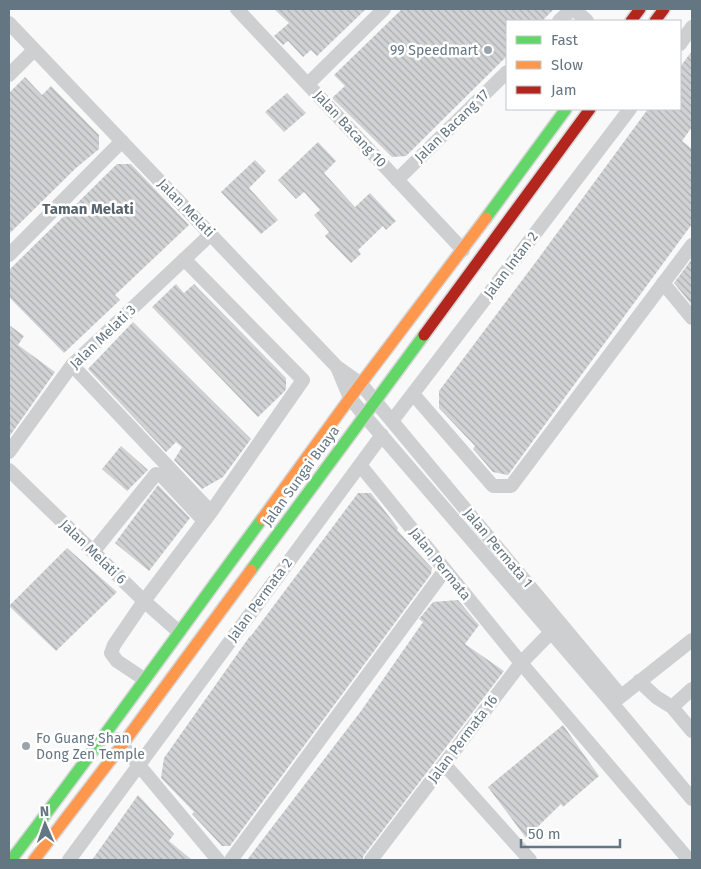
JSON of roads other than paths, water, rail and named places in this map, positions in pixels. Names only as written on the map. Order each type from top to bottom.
[{"type":"street","name":"Jalan Bacang 10","points":[[237,9],[463,250]]},
{"type":"street","points":[[308,84],[384,9]]},
{"type":"street","points":[[560,20],[573,9],[586,20]]},
{"type":"street","points":[[632,20],[640,9]]},
{"type":"street","points":[[656,20],[664,9]]},
{"type":"street","name":"Jalan Melati","points":[[9,23],[337,367],[360,384],[375,401]]},
{"type":"street","points":[[681,43],[692,27]]},
{"type":"street","points":[[9,74],[34,50]]},
{"type":"street","name":"Jalan Bacang 17","points":[[397,180],[506,73]]},
{"type":"street","name":"Jalan Sungai Buaya","points":[[10,860],[81,769],[108,729],[360,384],[463,250],[565,110]]},
{"type":"street","name":"Jalan Sungai Buaya","points":[[34,860],[122,745],[589,110]]},
{"type":"street","name":"Jalan Intan 2","points":[[392,421],[629,110]]},
{"type":"street","points":[[9,255],[122,141]]},
{"type":"street","name":"Jalan Melati 3","points":[[9,452],[72,365],[211,234]]},
{"type":"street","points":[[414,394],[493,486],[511,486],[692,245]]},
{"type":"street","points":[[144,680],[117,661],[111,653],[114,645],[303,380],[184,260]]},
{"type":"street","points":[[663,283],[692,318]]},
{"type":"street","points":[[72,365],[207,516]]},
{"type":"street","name":"Jalan Melati","points":[[337,367],[350,398],[364,415]]},
{"type":"street","name":"Jalan Permata 1","points":[[375,401],[555,627]]},
{"type":"street","name":"Jalan Permata 1","points":[[364,415],[555,627],[616,699],[692,799]]},
{"type":"street","name":"Jalan Permata 2","points":[[69,860],[382,435]]},
{"type":"street","name":"Jalan Permata","points":[[360,465],[521,663]]},
{"type":"street","name":"Jalan Melati 6","points":[[9,470],[144,601],[179,632]]},
{"type":"street","points":[[93,552],[156,474],[160,475],[207,516]]},
{"type":"street","points":[[231,860],[445,570]]},
{"type":"street","name":"Jalan Permata 16","points":[[373,860],[521,663],[555,627]]},
{"type":"street","points":[[616,699],[692,640]]},
{"type":"street","points":[[521,663],[689,860]]},
{"type":"street","points":[[639,682],[656,697],[672,707],[692,731]]},
{"type":"street","points":[[672,707],[692,689]]},
{"type":"street","points":[[108,729],[218,860]]},
{"type":"street","points":[[444,764],[530,860]]},
{"type":"place","name":"99 Speedmart","points":[[488,50]]},
{"type":"place","name":"Fo Guang Shan Dong Zen Temple","points":[[26,746]]},
{"type":"district","name":"Taman Melati","points":[[88,209]]}]
